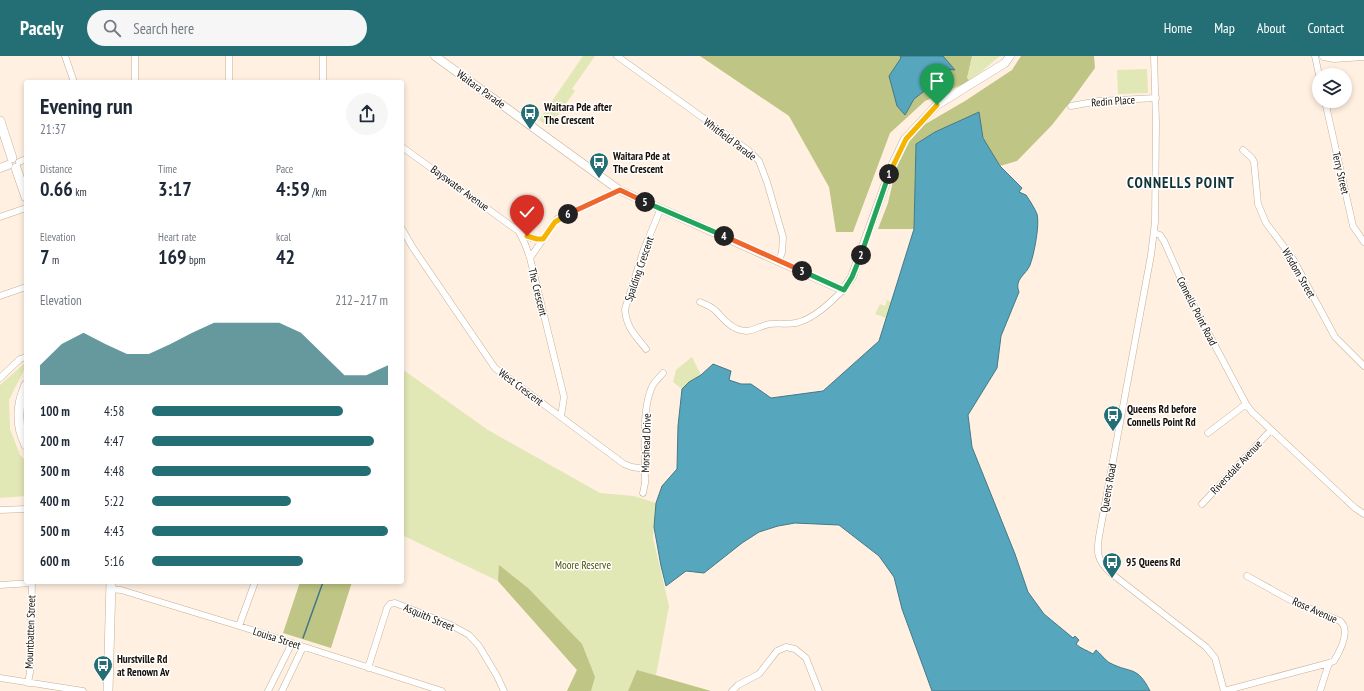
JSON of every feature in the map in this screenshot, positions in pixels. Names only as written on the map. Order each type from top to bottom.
[{"type":"main road","points":[[0,121],[13,164],[24,192]]},
{"type":"main road","points":[[24,392],[18,414],[21,435],[24,441]]},
{"type":"main road","points":[[108,691],[111,586]]},
{"type":"street","points":[[65,56],[73,80]]},
{"type":"street","points":[[135,56],[135,80]]},
{"type":"street","points":[[229,56],[229,80]]},
{"type":"street","points":[[323,56],[323,80]]},
{"type":"street","name":"Waitara Parade","points":[[435,56],[620,190],[844,290]]},
{"type":"street","name":"Whitfield Parade","points":[[617,56],[749,151],[759,161],[767,182],[783,237],[782,252],[779,260]]},
{"type":"street","points":[[700,302],[716,310],[727,324],[737,329],[749,332],[765,325],[778,323],[795,324],[810,317],[831,302],[848,286],[892,166],[906,139],[937,105],[1005,63],[1010,56]]},
{"type":"street","points":[[1154,56],[1156,98],[1154,233]]},
{"type":"street","points":[[1315,56],[1318,68]]},
{"type":"street","points":[[1324,56],[1334,58],[1364,56]]},
{"type":"street","name":"Redin Place","points":[[1071,106],[1098,101],[1156,98]]},
{"type":"street","name":"Terry Street","points":[[1327,108],[1353,226],[1364,242]]},
{"type":"street","name":"Bayswater Avenue","points":[[404,148],[517,230],[532,238],[543,239]]},
{"type":"street","name":"Wisdom Street","points":[[1243,150],[1252,158],[1254,162],[1255,188],[1258,204],[1266,223],[1293,259],[1335,337],[1364,366]]},
{"type":"street","name":"The Crescent","points":[[561,416],[564,397],[530,258],[560,217],[620,190]]},
{"type":"street","name":"Spalding Crescent","points":[[646,349],[630,328],[626,319],[625,309],[644,249],[660,208]]},
{"type":"street","points":[[0,217],[24,209]]},
{"type":"street","name":"Bayswater Avenue","points":[[517,230],[525,244],[530,258]]},
{"type":"street","name":"West Crescent","points":[[404,232],[495,368],[624,464],[632,468],[645,469]]},
{"type":"street","name":"Connells Point Road","points":[[1154,233],[1160,235],[1164,241],[1188,295],[1246,404],[1252,412],[1354,508],[1364,514]]},
{"type":"street","name":"Queens Road","points":[[1154,233],[1097,551],[1104,565],[1112,574],[1196,638],[1211,652],[1224,691]]},
{"type":"street","points":[[0,296],[24,288]]},
{"type":"street","points":[[0,378],[20,359],[24,358]]},
{"type":"street","name":"Morshead Drive","points":[[643,492],[645,483],[645,421],[648,403],[653,384],[663,373]]},
{"type":"street","points":[[1208,433],[1246,404]]},
{"type":"street","name":"Riversdale Avenue","points":[[1202,504],[1271,430]]},
{"type":"street","points":[[0,510],[24,509]]},
{"type":"street","name":"Rose Avenue","points":[[1247,576],[1294,602],[1344,624],[1346,630],[1344,638],[1334,661],[1329,663],[1320,691]]},
{"type":"street","points":[[0,585],[24,583]]},
{"type":"street","name":"Mountbatten Street","points":[[28,682],[30,672],[32,584]]},
{"type":"street","points":[[239,626],[254,584]]},
{"type":"street","name":"Louisa Street","points":[[111,586],[442,691]]},
{"type":"street","name":"Asquith Street","points":[[368,668],[387,608],[390,604],[395,603],[450,625],[469,635],[479,646],[504,691]]},
{"type":"street","points":[[268,691],[292,643]]},
{"type":"street","points":[[282,691],[303,647]]},
{"type":"street","points":[[732,691],[738,685],[759,674],[774,654],[782,648],[791,648],[803,655],[809,663],[819,691]]},
{"type":"street","points":[[1224,691],[1329,663]]},
{"type":"street","points":[[0,678],[83,691]]},
{"type":"green space","points":[[583,56],[595,56],[572,89],[575,91],[549,127],[539,120]]},
{"type":"green space","points":[[700,56],[972,56],[967,78],[970,81],[925,101],[890,133],[853,232],[836,232],[829,187],[789,116]]},
{"type":"green space","points":[[972,56],[1000,56],[970,81],[967,78]]},
{"type":"green space","points":[[1021,56],[1094,56],[1095,68],[1052,125],[1017,161],[1000,166],[983,138],[979,113],[935,132],[916,144],[914,229],[878,229],[888,203],[897,164],[909,139],[922,126],[965,101],[1012,70]]},
{"type":"green space","points":[[1147,69],[1148,93],[1118,94],[1117,70]]},
{"type":"green space","points":[[883,298],[891,302],[886,318],[875,314],[880,304],[885,306],[887,301]]},
{"type":"green space","points":[[692,357],[701,375],[689,382],[682,389],[673,382],[676,370]]},
{"type":"green space","points":[[24,364],[24,370],[9,400],[10,429],[20,455],[24,459],[24,496],[0,498],[0,385]]},
{"type":"green space","name":"Moore Reserve","points":[[404,370],[488,430],[600,493],[634,496],[656,503],[653,538],[669,606],[656,675],[710,691],[567,691],[577,670],[498,581],[404,536]]},
{"type":"green space","points":[[499,565],[528,588],[582,644],[595,677],[591,691],[567,691],[577,670],[498,581]]},
{"type":"green space","points":[[299,584],[351,584],[331,648],[283,633]]},
{"type":"green space","points":[[637,670],[711,691],[628,691]]},
{"type":"water","points":[[900,56],[943,56],[955,70],[944,69],[936,82],[914,99],[905,115],[897,106],[889,76],[901,58]]},
{"type":"water","points":[[979,112],[983,138],[1000,166],[1022,188],[1019,192],[1026,195],[1033,206],[1037,214],[1038,225],[1032,260],[1019,280],[1019,292],[1001,336],[997,368],[968,415],[972,447],[1015,554],[1028,592],[1044,614],[1073,638],[1075,636],[1079,640],[1076,644],[1080,647],[1093,654],[1096,650],[1110,663],[1133,671],[1141,677],[1150,691],[932,691],[902,609],[894,577],[879,556],[839,525],[795,523],[778,526],[759,532],[742,543],[704,573],[686,571],[666,586],[654,527],[656,503],[662,486],[677,469],[678,426],[682,389],[713,364],[731,371],[729,380],[741,384],[751,384],[771,398],[823,391],[879,341],[914,229],[916,144],[935,132]]},
{"type":"waterway","points":[[303,638],[322,584]]},
{"type":"place","name":"Waitara Pde after The Crescent","points":[[530,130]]},
{"type":"place","name":"Waitara Pde at The Crescent","points":[[599,179]]},
{"type":"place","name":"Queens Rd before Connells Point Rd","points":[[1113,432]]},
{"type":"place","name":"95 Queens Rd","points":[[1112,579]]},
{"type":"place","name":"Hurstville Rd at Renown Av","points":[[103,682]]},
{"type":"district","name":"CONNELLS POINT","points":[[1181,183]]},
{"type":"route","points":[[527,236],[543,239],[560,217],[620,190],[844,290],[848,286],[854,272],[892,166],[906,139],[937,105]]}]
